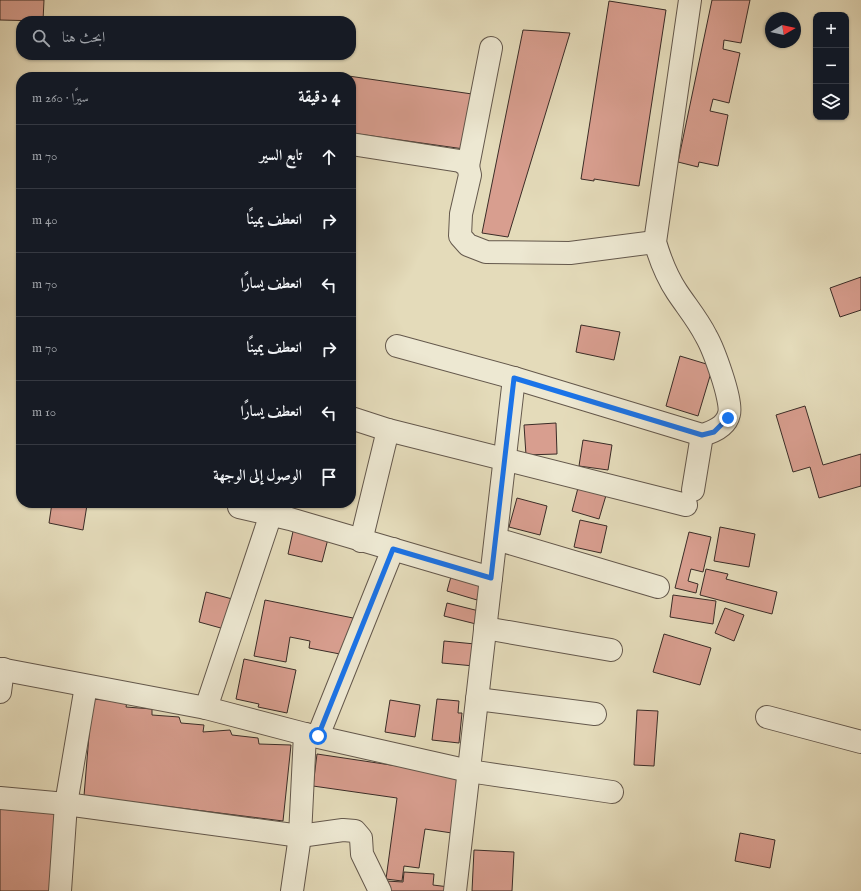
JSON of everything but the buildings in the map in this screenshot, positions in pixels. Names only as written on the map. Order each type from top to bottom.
[{"type":"street","points":[[397,346],[514,378],[702,435],[714,432],[724,424],[730,413],[724,383],[706,337],[676,292],[661,261],[655,242],[690,0]]},
{"type":"street","points":[[491,48],[468,166],[470,175],[461,214],[460,236],[468,245],[486,252],[570,253],[655,242]]},
{"type":"street","points":[[356,145],[460,161],[468,166]]},
{"type":"street","points":[[454,891],[514,378]]},
{"type":"street","points":[[356,420],[388,430],[505,459],[689,498],[702,435]]},
{"type":"street","points":[[361,541],[388,430]]},
{"type":"street","points":[[248,508],[285,512],[361,541],[491,578]]},
{"type":"street","points":[[206,708],[285,512]]},
{"type":"street","points":[[496,539],[658,587]]},
{"type":"street","points":[[292,891],[300,836],[311,735],[393,549]]},
{"type":"street","points":[[485,628],[611,650]]},
{"type":"street","points":[[0,692],[1,669],[206,708],[311,735],[469,770],[612,792]]},
{"type":"street","points":[[60,891],[66,804],[86,686]]},
{"type":"street","points":[[477,699],[595,714]]},
{"type":"street","points":[[767,717],[861,742]]},
{"type":"street","points":[[0,798],[66,804],[300,836],[344,830],[358,833],[361,838],[362,854],[380,891]]},
{"type":"route","points":[[318,736],[355,648],[393,549],[491,578],[514,378],[702,435],[714,432],[724,424],[728,418]]}]
